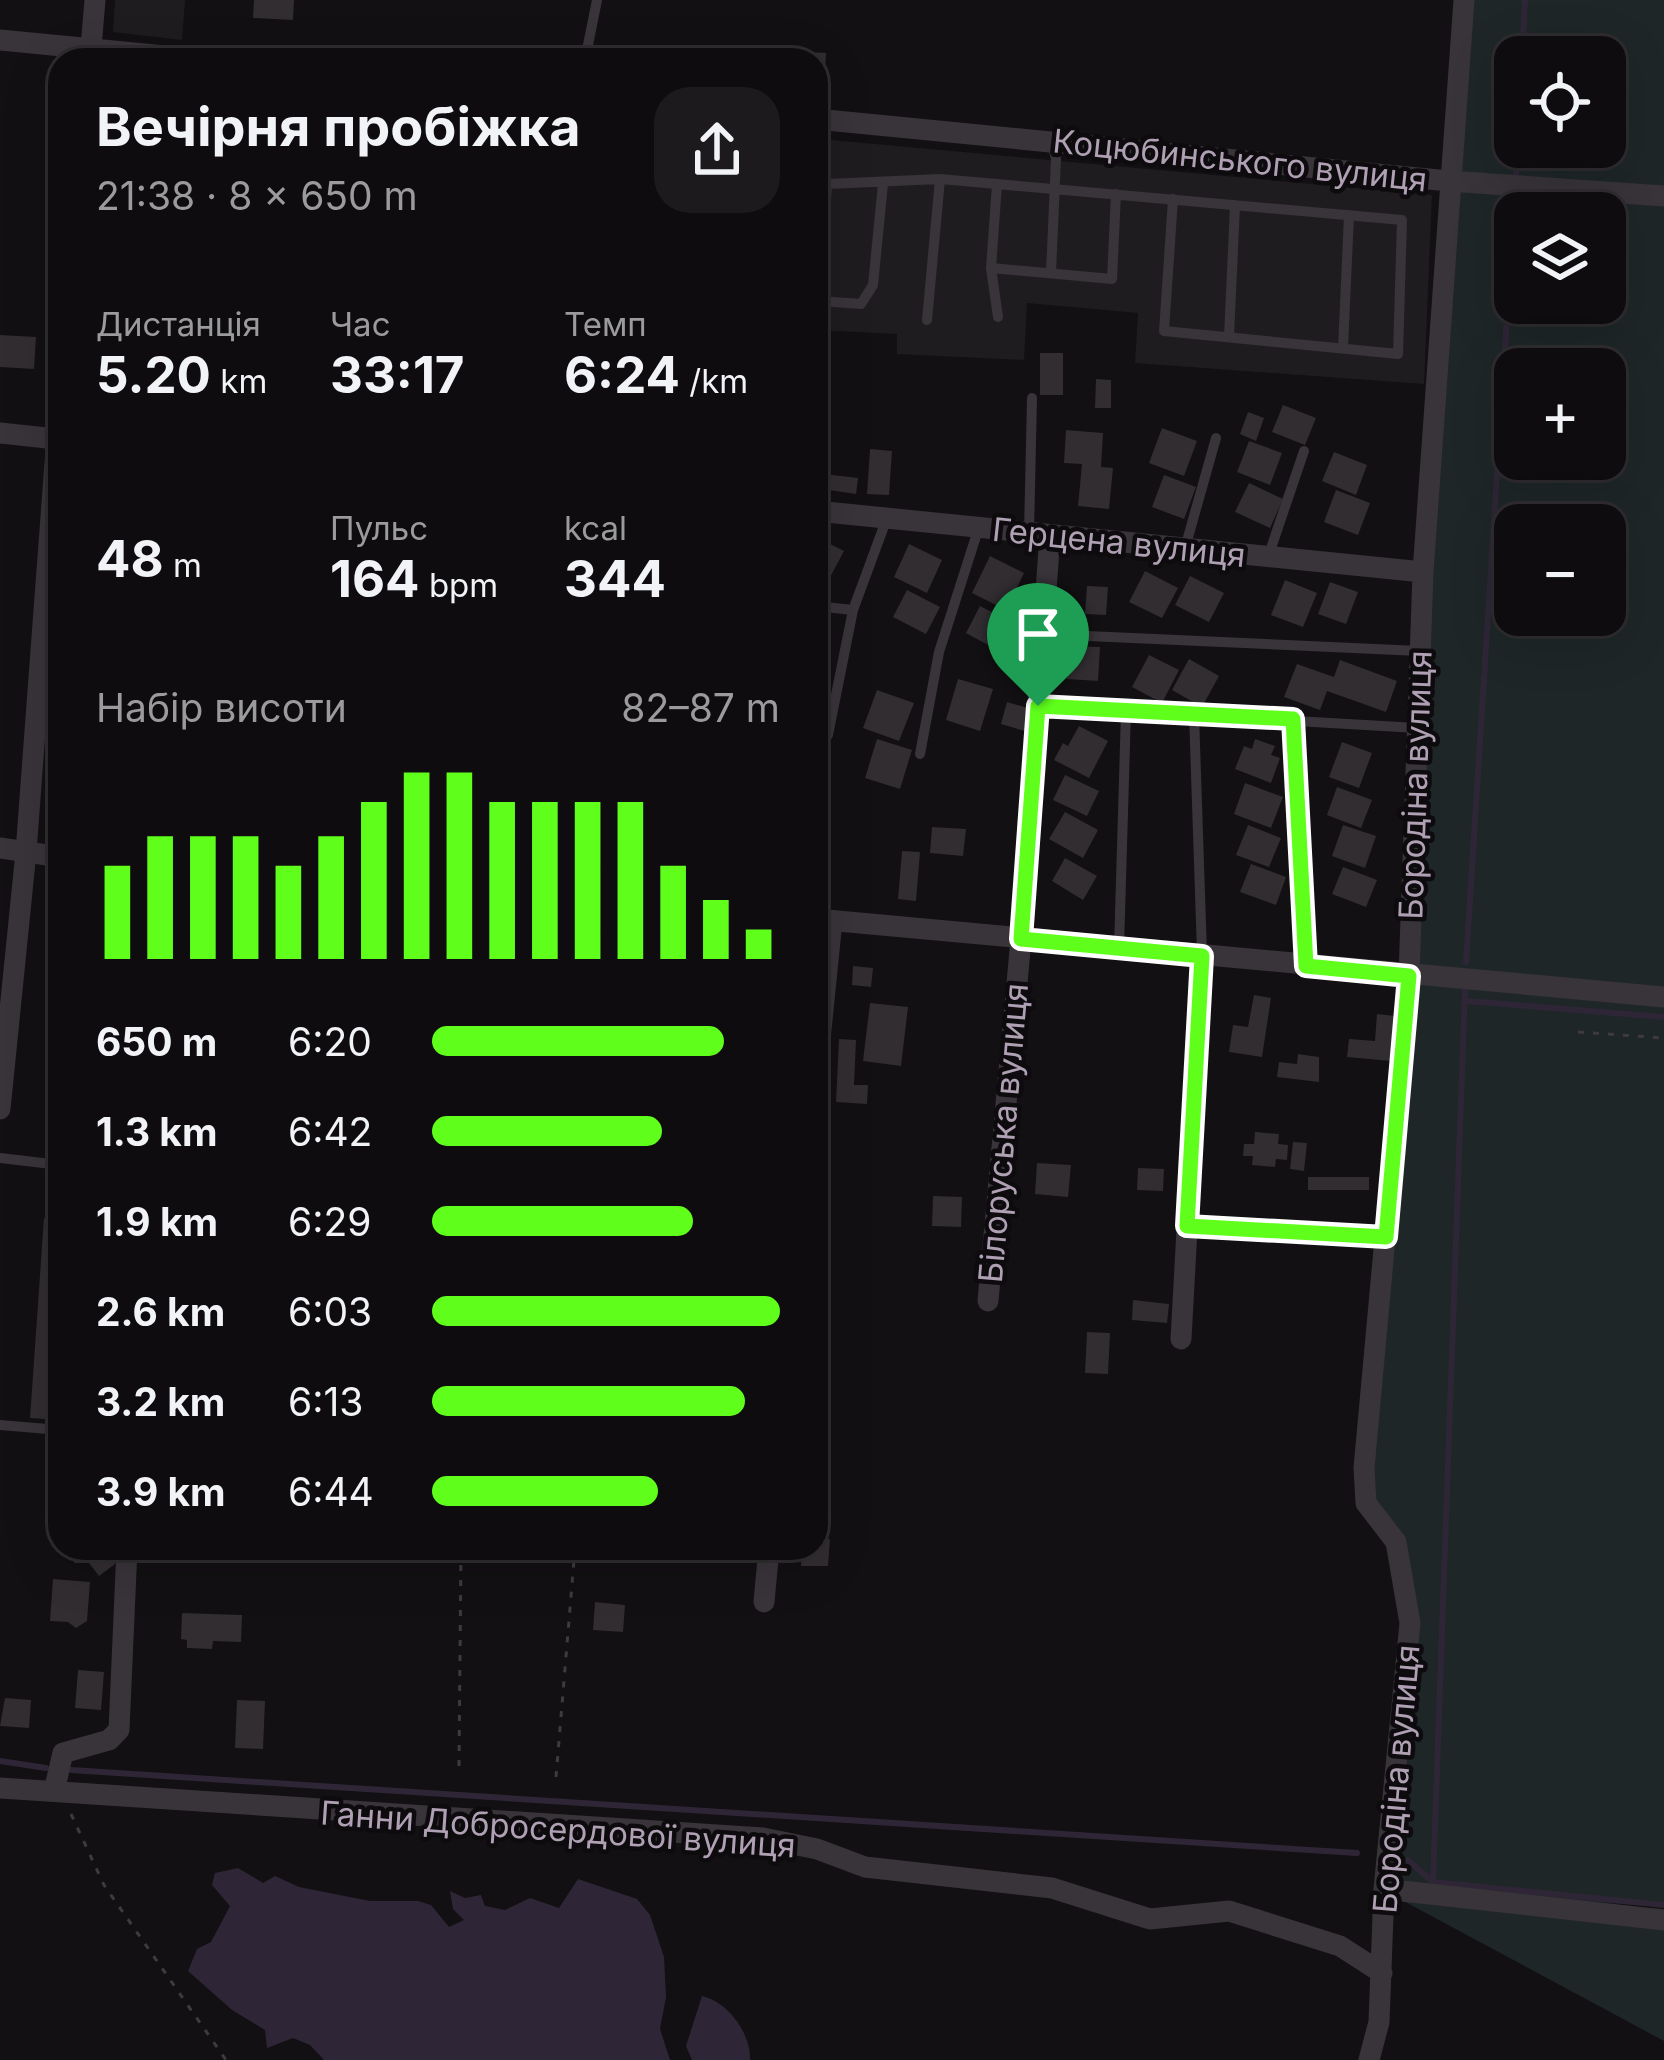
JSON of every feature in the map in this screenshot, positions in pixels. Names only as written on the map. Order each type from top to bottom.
[{"type":"street","points":[[91,48],[95,0]]},
{"type":"street","name":"Бородіна вулиця","points":[[1369,2060],[1378,2022],[1384,1889],[1409,1623],[1396,1543],[1366,1503],[1364,1468],[1409,976],[1423,572],[1464,0]]},
{"type":"street","points":[[0,40],[52,48]]},
{"type":"street","name":"Коцюбинського вулиця","points":[[828,120],[1449,181],[1664,196]]},
{"type":"street","points":[[0,433],[48,438]]},
{"type":"street","name":"Герцена вулиця","points":[[828,512],[1423,572]]},
{"type":"street","name":"Білоруська вулиця","points":[[988,1301],[1043,634],[1040,534]]},
{"type":"street","points":[[0,1109],[26,852],[48,549]]},
{"type":"street","points":[[0,848],[48,855]]},
{"type":"street","points":[[828,920],[1664,997]]},
{"type":"street","points":[[1181,1340],[1202,956]]},
{"type":"street","points":[[54,1791],[63,1753],[109,1740],[119,1730],[126,1560]]},
{"type":"street","points":[[764,1602],[769,1560]]},
{"type":"street","name":"Ганни Добросердової вулиця","points":[[0,1788],[763,1838],[817,1849],[865,1867],[1052,1888],[1150,1918],[1229,1911],[1340,1946],[1382,1973]]},
{"type":"street","points":[[1384,1889],[1664,1921]]},
{"type":"lane","points":[[588,48],[598,0]]},
{"type":"lane","points":[[1051,273],[1052,142]]},
{"type":"lane","points":[[926,320],[940,179]]},
{"type":"lane","points":[[828,184],[940,179],[1402,220],[1398,353],[1164,331],[1173,200]]},
{"type":"lane","points":[[828,302],[861,304],[873,285],[883,184]]},
{"type":"lane","points":[[997,184],[991,268],[998,317]]},
{"type":"lane","points":[[991,268],[1112,279],[1116,194]]},
{"type":"lane","points":[[1229,337],[1235,205]]},
{"type":"lane","points":[[1343,348],[1349,215]]},
{"type":"lane","points":[[1033,398],[1040,534]]},
{"type":"lane","points":[[1185,548],[1216,438]]},
{"type":"lane","points":[[1268,557],[1304,451]]},
{"type":"lane","points":[[828,735],[853,610],[887,518]]},
{"type":"lane","points":[[920,754],[939,652],[979,527]]},
{"type":"lane","points":[[828,607],[853,610]]},
{"type":"lane","points":[[1043,634],[1419,651]]},
{"type":"lane","points":[[1038,706],[1417,728]]},
{"type":"lane","points":[[1119,948],[1126,711]]},
{"type":"lane","points":[[1194,714],[1202,956]]},
{"type":"lane","points":[[1293,719],[1306,966]]},
{"type":"lane","points":[[0,1158],[48,1164]]},
{"type":"lane","points":[[0,1425],[48,1429]]},
{"type":"path","points":[[1578,1032],[1664,1038]]},
{"type":"path","points":[[1187,1226],[1386,1237]]},
{"type":"path","points":[[459,1766],[461,1560]]},
{"type":"path","points":[[556,1777],[574,1560]]},
{"type":"path","points":[[54,1791],[80,1829],[104,1885],[226,2060]]},
{"type":"shaded area","points":[[115,0],[185,0],[182,40],[113,32]]},
{"type":"shaded area","points":[[1464,0],[1664,0],[1664,1907],[1381,1887],[1408,1622],[1396,1542],[1367,1503],[1391,1200]]},
{"type":"shaded area","points":[[828,140],[1432,195],[1424,384],[1135,363],[1138,313],[1027,303],[1024,360],[897,354],[897,334],[828,331]]},
{"type":"shaded area","points":[[238,1868],[263,1883],[275,1876],[299,1887],[370,1901],[418,1901],[431,1905],[449,1927],[464,1920],[453,1909],[450,1891],[465,1898],[481,1895],[485,1906],[505,1910],[530,1898],[559,1908],[578,1879],[637,1899],[650,1915],[664,1957],[666,1997],[660,2029],[670,2060],[324,2060],[310,2045],[293,2038],[267,2048],[265,2030],[232,2010],[188,1971],[197,1949],[211,1942],[230,1906],[212,1885],[215,1873]]},
{"type":"shaded area","points":[[1383,1890],[1664,1909],[1664,2041]]},
{"type":"shaded area","points":[[702,1996],[721,2005],[736,2020],[747,2039],[750,2060],[692,2060],[686,2046]]},
{"type":"building","points":[[254,0],[294,0],[293,20],[253,18]]},
{"type":"building","points":[[0,335],[36,337],[34,369],[0,367]]},
{"type":"building","points":[[1040,353],[1063,353],[1063,395],[1040,395]]},
{"type":"building","points":[[1096,379],[1111,380],[1111,408],[1095,408]]},
{"type":"building","points":[[1283,405],[1316,418],[1305,445],[1272,432]]},
{"type":"building","points":[[1248,412],[1264,418],[1256,441],[1240,434]]},
{"type":"building","points":[[1162,428],[1197,441],[1184,476],[1149,463]]},
{"type":"building","points":[[1066,430],[1103,433],[1101,467],[1113,468],[1109,509],[1078,506],[1082,464],[1064,463]]},
{"type":"building","points":[[1249,441],[1282,453],[1270,485],[1237,472]]},
{"type":"building","points":[[870,449],[892,451],[889,495],[867,494]]},
{"type":"building","points":[[1334,452],[1367,465],[1356,495],[1322,481]]},
{"type":"building","points":[[828,474],[858,478],[856,494],[828,490]]},
{"type":"building","points":[[1164,475],[1196,487],[1184,519],[1152,507]]},
{"type":"building","points":[[1249,483],[1283,499],[1270,528],[1235,512]]},
{"type":"building","points":[[1336,490],[1370,503],[1358,535],[1324,522]]},
{"type":"building","points":[[828,543],[844,551],[828,581]]},
{"type":"building","points":[[909,544],[942,560],[927,593],[894,577]]},
{"type":"building","points":[[990,556],[1024,573],[1006,610],[972,593]]},
{"type":"building","points":[[1145,571],[1178,588],[1162,618],[1129,602]]},
{"type":"building","points":[[1190,576],[1224,593],[1209,622],[1175,605]]},
{"type":"building","points":[[1285,580],[1317,593],[1303,627],[1271,615]]},
{"type":"building","points":[[1330,582],[1358,592],[1346,624],[1318,614]]},
{"type":"building","points":[[1087,586],[1108,587],[1106,615],[1085,614]]},
{"type":"building","points":[[907,590],[940,607],[926,634],[893,617]]},
{"type":"building","points":[[980,606],[1015,624],[1001,652],[966,633]]},
{"type":"building","points":[[1068,646],[1100,647],[1098,681],[1067,679]]},
{"type":"building","points":[[1149,655],[1179,670],[1162,703],[1132,687]]},
{"type":"building","points":[[1189,659],[1219,676],[1202,707],[1172,690]]},
{"type":"building","points":[[1340,660],[1397,681],[1386,712],[1327,691],[1320,710],[1284,697],[1297,664],[1334,677]]},
{"type":"building","points":[[958,679],[993,689],[980,731],[946,720]]},
{"type":"building","points":[[877,690],[914,703],[899,741],[863,728]]},
{"type":"building","points":[[1007,702],[1035,710],[1028,732],[1001,724]]},
{"type":"building","points":[[1079,726],[1108,741],[1089,778],[1054,760]]},
{"type":"building","points":[[877,739],[912,750],[900,789],[865,778]]},
{"type":"building","points":[[1255,739],[1275,746],[1271,755],[1280,758],[1271,783],[1235,769],[1244,746],[1252,749]]},
{"type":"building","points":[[1342,742],[1372,753],[1359,788],[1329,777]]},
{"type":"building","points":[[1065,775],[1099,791],[1087,816],[1053,800]]},
{"type":"building","points":[[1245,783],[1283,797],[1271,828],[1234,814]]},
{"type":"building","points":[[1337,787],[1372,800],[1361,828],[1327,815]]},
{"type":"building","points":[[1065,812],[1098,830],[1083,858],[1049,839]]},
{"type":"building","points":[[1248,825],[1281,838],[1269,867],[1236,855]]},
{"type":"building","points":[[1343,825],[1376,836],[1365,868],[1332,856]]},
{"type":"building","points":[[932,827],[966,829],[963,856],[930,853]]},
{"type":"building","points":[[902,851],[920,852],[916,901],[898,899]]},
{"type":"building","points":[[1065,858],[1097,876],[1083,900],[1052,881]]},
{"type":"building","points":[[1251,864],[1286,877],[1276,905],[1240,892]]},
{"type":"building","points":[[1343,867],[1377,880],[1366,907],[1332,894]]},
{"type":"building","points":[[853,966],[873,968],[871,987],[852,985]]},
{"type":"building","points":[[1254,995],[1271,998],[1262,1057],[1229,1052],[1233,1025],[1248,1027]]},
{"type":"building","points":[[870,1003],[908,1007],[901,1066],[863,1061]]},
{"type":"building","points":[[1377,1014],[1395,1016],[1391,1061],[1347,1057],[1349,1039],[1375,1041]]},
{"type":"building","points":[[839,1039],[856,1040],[854,1085],[868,1085],[867,1104],[836,1102]]},
{"type":"building","points":[[1298,1054],[1319,1057],[1319,1082],[1277,1077],[1279,1062],[1297,1064]]},
{"type":"building","points":[[1255,1132],[1279,1134],[1278,1144],[1288,1145],[1287,1160],[1276,1159],[1275,1167],[1252,1165],[1253,1156],[1243,1156],[1244,1144],[1254,1144]]},
{"type":"building","points":[[1293,1142],[1307,1143],[1304,1171],[1290,1169]]},
{"type":"building","points":[[1037,1163],[1071,1165],[1068,1197],[1035,1194]]},
{"type":"building","points":[[1138,1168],[1164,1169],[1163,1191],[1137,1190]]},
{"type":"building","points":[[1308,1177],[1369,1177],[1369,1190],[1308,1190]]},
{"type":"building","points":[[933,1196],[962,1197],[961,1227],[932,1226]]},
{"type":"building","points":[[44,1218],[48,1218],[48,1419],[30,1418]]},
{"type":"building","points":[[1133,1300],[1169,1304],[1167,1323],[1132,1320]]},
{"type":"building","points":[[1087,1332],[1110,1333],[1108,1374],[1085,1373]]},
{"type":"building","points":[[830,1539],[828,1566],[801,1566],[801,1560],[828,1560]]},
{"type":"building","points":[[72,1560],[112,1560],[115,1564],[99,1576],[89,1563]]},
{"type":"building","points":[[53,1579],[90,1582],[87,1621],[76,1628],[68,1622],[50,1621]]},
{"type":"building","points":[[595,1602],[625,1605],[623,1632],[593,1630]]},
{"type":"building","points":[[182,1613],[242,1615],[241,1642],[213,1641],[212,1649],[187,1648],[187,1640],[181,1639]]},
{"type":"building","points":[[78,1670],[104,1672],[101,1710],[75,1708]]},
{"type":"building","points":[[5,1698],[31,1700],[29,1728],[0,1726]]},
{"type":"building","points":[[237,1700],[265,1701],[263,1749],[235,1748]]},
{"type":"waterway","points":[[1523,36],[1525,0]]},
{"type":"waterway","points":[[1516,168],[1516,177]]},
{"type":"waterway","points":[[1466,962],[1515,191]]},
{"type":"waterway","points":[[1433,1882],[1465,989]]},
{"type":"waterway","points":[[1466,1001],[1664,1017]]},
{"type":"waterway","points":[[0,1761],[46,1768]]},
{"type":"waterway","points":[[71,1770],[1357,1853]]},
{"type":"waterway","points":[[1408,1860],[1433,1882],[1664,1905]]},
{"type":"route","points":[[1038,706],[1293,719],[1306,966],[1409,976],[1386,1237],[1187,1226],[1202,956],[1021,939],[1038,706]]}]
